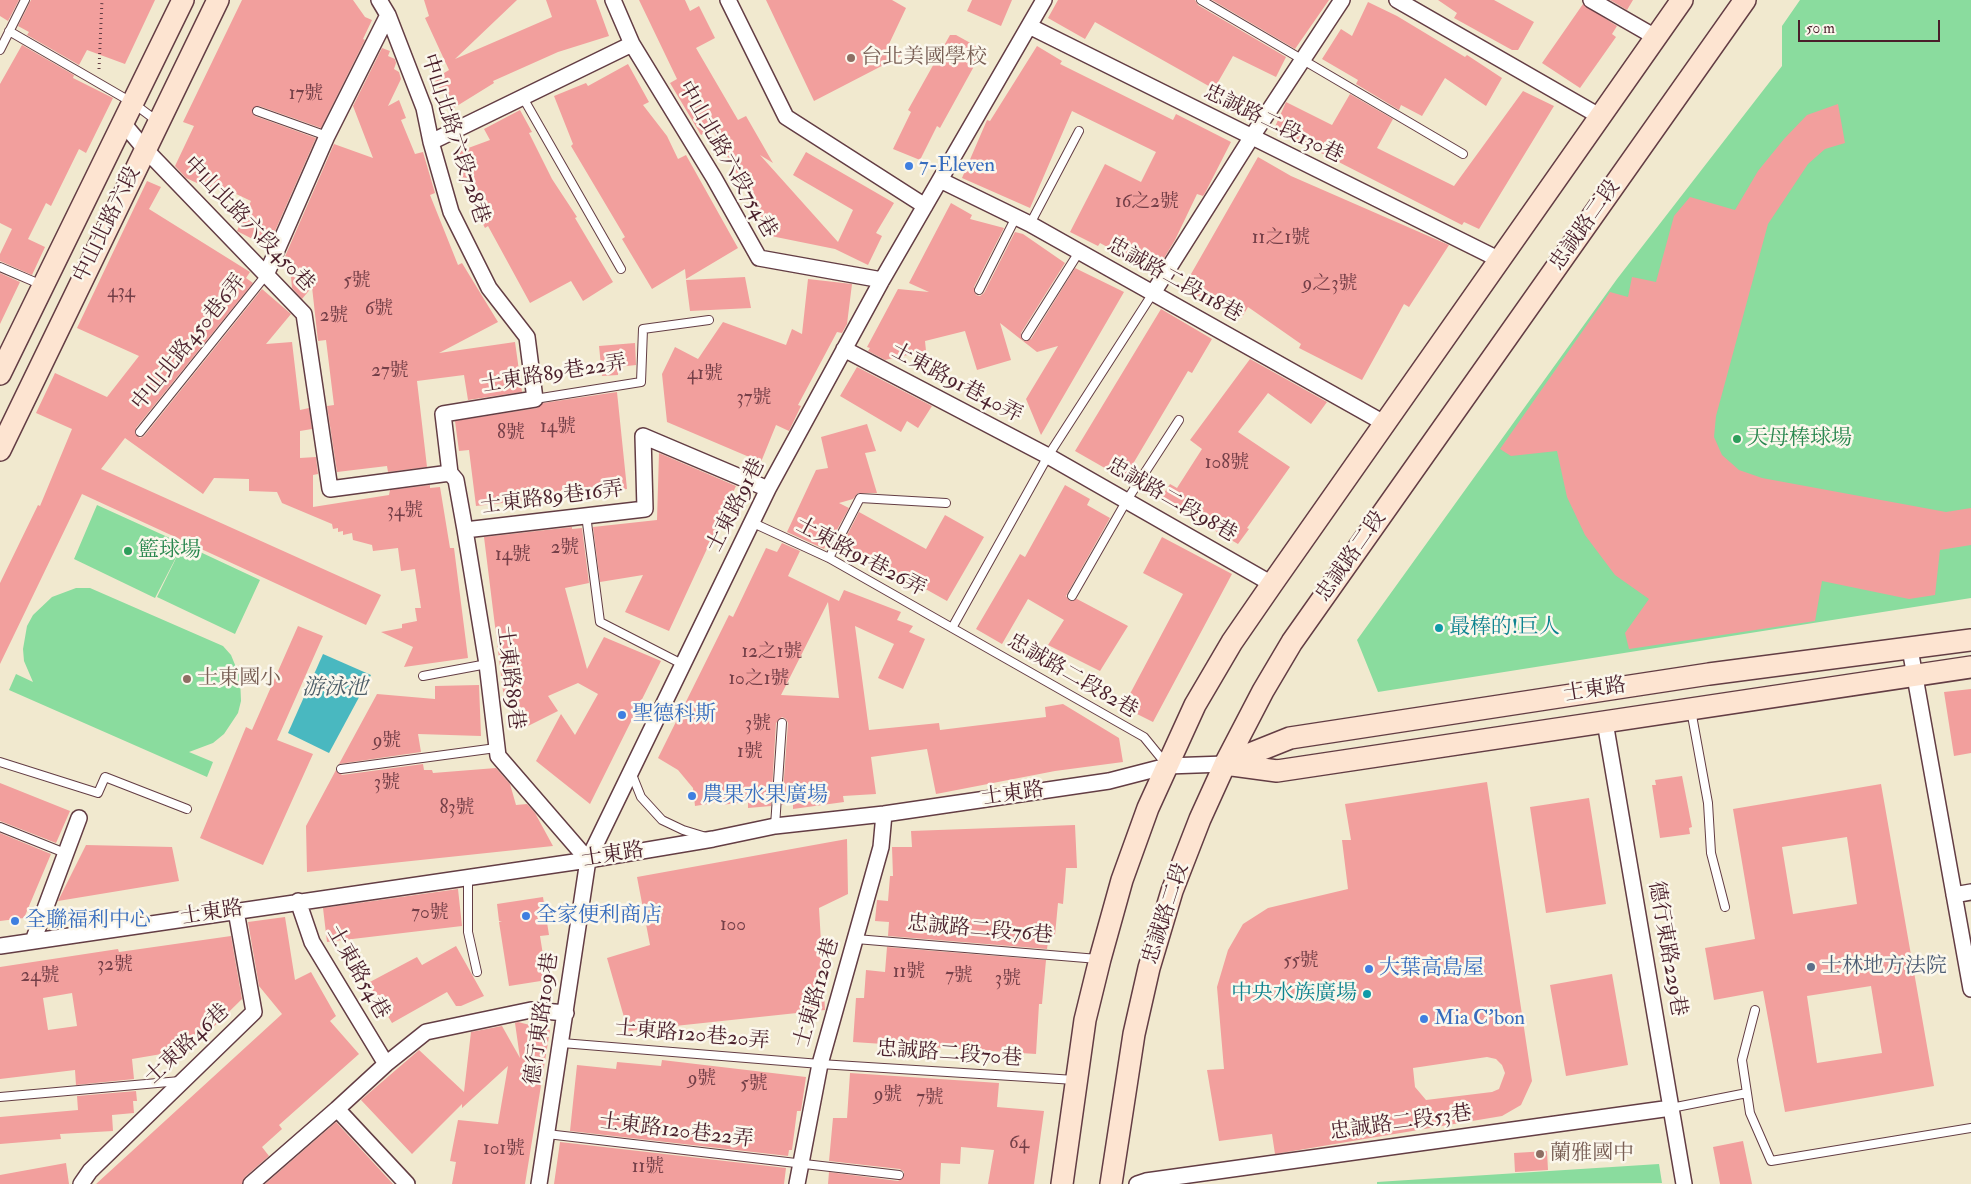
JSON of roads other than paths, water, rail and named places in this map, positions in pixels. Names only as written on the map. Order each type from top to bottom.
[{"type":"street","name":"中山北路六段","points":[[0,374],[183,0]]},
{"type":"street","name":"中山北路六段","points":[[0,450],[144,148],[159,123],[218,0]]},
{"type":"street","name":"中山北路六段728巷","points":[[378,0],[388,15],[424,108],[431,142],[455,220],[489,288],[527,337],[535,399]]},
{"type":"street","name":"中山北路六段754巷","points":[[613,0],[632,44],[714,178],[759,258],[882,280]]},
{"type":"street","points":[[728,0],[786,117],[925,206]]},
{"type":"street","name":"士東路91巷","points":[[588,860],[768,489],[882,280],[1044,0]]},
{"type":"street","points":[[1153,293],[1251,138],[1342,0]]},
{"type":"street","points":[[1397,0],[1601,117]]},
{"type":"street","points":[[1591,0],[1657,38]]},
{"type":"street","points":[[1062,1184],[1075,1080],[1085,1020],[1122,880],[1148,808],[1196,705],[1218,665],[1272,584],[1682,0]]},
{"type":"street","name":"忠誠路二段","points":[[1112,1184],[1134,1034],[1149,968],[1172,892],[1200,819],[1225,764],[1263,691],[1292,642],[1745,0]]},
{"type":"street","points":[[266,275],[327,136],[388,15]]},
{"type":"street","name":"忠誠路二段130巷","points":[[1029,26],[1251,138],[1500,260]]},
{"type":"street","points":[[431,142],[632,44]]},
{"type":"street","name":"中山北路六段450巷","points":[[123,123],[144,148],[304,314],[330,489],[450,473]]},
{"type":"street","name":"忠誠路二段118巷","points":[[940,180],[1030,224],[1384,423]]},
{"type":"street","name":"士東路91巷40弄","points":[[844,349],[1048,456]]},
{"type":"street","name":"士東路89巷22弄","points":[[450,473],[442,414],[535,399]]},
{"type":"street","name":"士東路89巷16弄","points":[[465,530],[646,509],[644,436],[768,489]]},
{"type":"street","name":"忠誠路二段98巷","points":[[1048,456],[1272,584]]},
{"type":"street","name":"士東路89巷","points":[[450,473],[456,480],[465,530],[487,664],[498,756],[588,860]]},
{"type":"street","name":"士東路","points":[[1225,764],[1290,738],[1709,674],[1971,640]]},
{"type":"street","points":[[1910,649],[1971,989]]},
{"type":"street","name":"士東路","points":[[0,946],[588,860],[713,839],[775,826],[884,814],[1109,781],[1167,766],[1225,764],[1276,772],[1971,667]]},
{"type":"street","name":"德行東路229巷","points":[[1605,722],[1684,1184]]},
{"type":"street","name":"士東路120巷","points":[[797,1184],[820,1064],[881,846],[884,814]]},
{"type":"street","points":[[33,941],[79,818]]},
{"type":"street","name":"德行東路109巷","points":[[539,1184],[562,1043],[588,860]]},
{"type":"street","points":[[1954,895],[1971,892]]},
{"type":"street","name":"士東路54巷","points":[[298,901],[312,942],[386,1064]]},
{"type":"street","name":"士東路46巷","points":[[81,1184],[90,1171],[254,1012],[236,911]]},
{"type":"street","points":[[251,1184],[386,1064],[426,1032],[531,1010],[566,1013]]},
{"type":"street","name":"忠誠路二段53巷","points":[[1137,1184],[1146,1181],[1671,1108]]},
{"type":"street","points":[[337,1109],[407,1184]]},
{"type":"lane","points":[[0,50],[25,0]]},
{"type":"lane","points":[[1200,0],[1303,58],[1463,154]]},
{"type":"lane","points":[[9,31],[133,103],[159,123]]},
{"type":"lane","points":[[522,96],[621,269]]},
{"type":"lane","points":[[257,111],[327,136]]},
{"type":"lane","points":[[1030,224],[1079,131]]},
{"type":"lane","points":[[979,290],[1016,217]]},
{"type":"lane","points":[[1026,336],[1079,252]]},
{"type":"lane","points":[[0,267],[42,285]]},
{"type":"lane","name":"中山北路450巷6弄","points":[[140,432],[266,275]]},
{"type":"lane","points":[[952,628],[1048,456],[1153,293]]},
{"type":"lane","name":"士東路89巷22弄","points":[[535,399],[641,382],[643,329],[709,320]]},
{"type":"lane","points":[[1072,596],[1127,500],[1179,420]]},
{"type":"lane","points":[[828,558],[860,498],[946,503]]},
{"type":"lane","points":[[586,515],[600,622],[682,664]]},
{"type":"lane","name":"士東路91巷26弄","points":[[751,522],[828,558],[952,628]]},
{"type":"lane","name":"忠誠路二段82巷","points":[[952,628],[1144,737],[1167,766]]},
{"type":"lane","points":[[423,676],[487,664]]},
{"type":"lane","points":[[1691,709],[1708,802],[1711,853],[1725,907]]},
{"type":"lane","points":[[775,826],[782,723]]},
{"type":"lane","points":[[340,769],[496,748]]},
{"type":"lane","points":[[0,762],[98,793],[105,776],[187,808]]},
{"type":"lane","points":[[631,772],[642,798],[662,820],[683,830],[713,839]]},
{"type":"lane","points":[[0,828],[65,853]]},
{"type":"lane","points":[[468,877],[468,932],[477,972]]},
{"type":"lane","name":"忠誠路二段76巷","points":[[856,939],[1100,959]]},
{"type":"lane","points":[[1755,1010],[1742,1060],[1750,1113],[1771,1161],[1971,1128]]},
{"type":"lane","name":"士東路120巷20弄","points":[[562,1043],[820,1064]]},
{"type":"lane","name":"忠誠路二段70巷","points":[[820,1064],[1075,1080]]},
{"type":"lane","points":[[0,1097],[180,1082]]},
{"type":"lane","points":[[1671,1108],[1747,1094]]},
{"type":"lane","name":"士東路120巷22弄","points":[[548,1134],[900,1174]]},
{"type":"water","name":"游泳池","points":[[323,654],[371,675],[329,753],[288,733]]},
{"type":"place","name":"台北美國學校","points":[[851,58]]},
{"type":"place","name":"7-Eleven","points":[[909,166]]},
{"type":"place","name":"天母棒球場","points":[[1737,439]]},
{"type":"place","name":"籃球場","points":[[128,551]]},
{"type":"place","name":"最棒的!巨人","points":[[1439,628]]},
{"type":"place","name":"士東國小","points":[[187,679]]},
{"type":"place","name":"聖德科斯","points":[[622,715]]},
{"type":"place","name":"農果水果廣場","points":[[692,796]]},
{"type":"place","name":"全家便利商店","points":[[526,916]]},
{"type":"place","name":"全聯福利中心","points":[[15,921]]},
{"type":"place","name":"士林地方法院","points":[[1811,967]]},
{"type":"place","name":"大葉高島屋","points":[[1369,969]]},
{"type":"place","name":"中央水族廣場","points":[[1367,994]]},
{"type":"place","name":"Mia C'bon","points":[[1424,1019]]},
{"type":"place","name":"蘭雅國中","points":[[1540,1154]]}]
